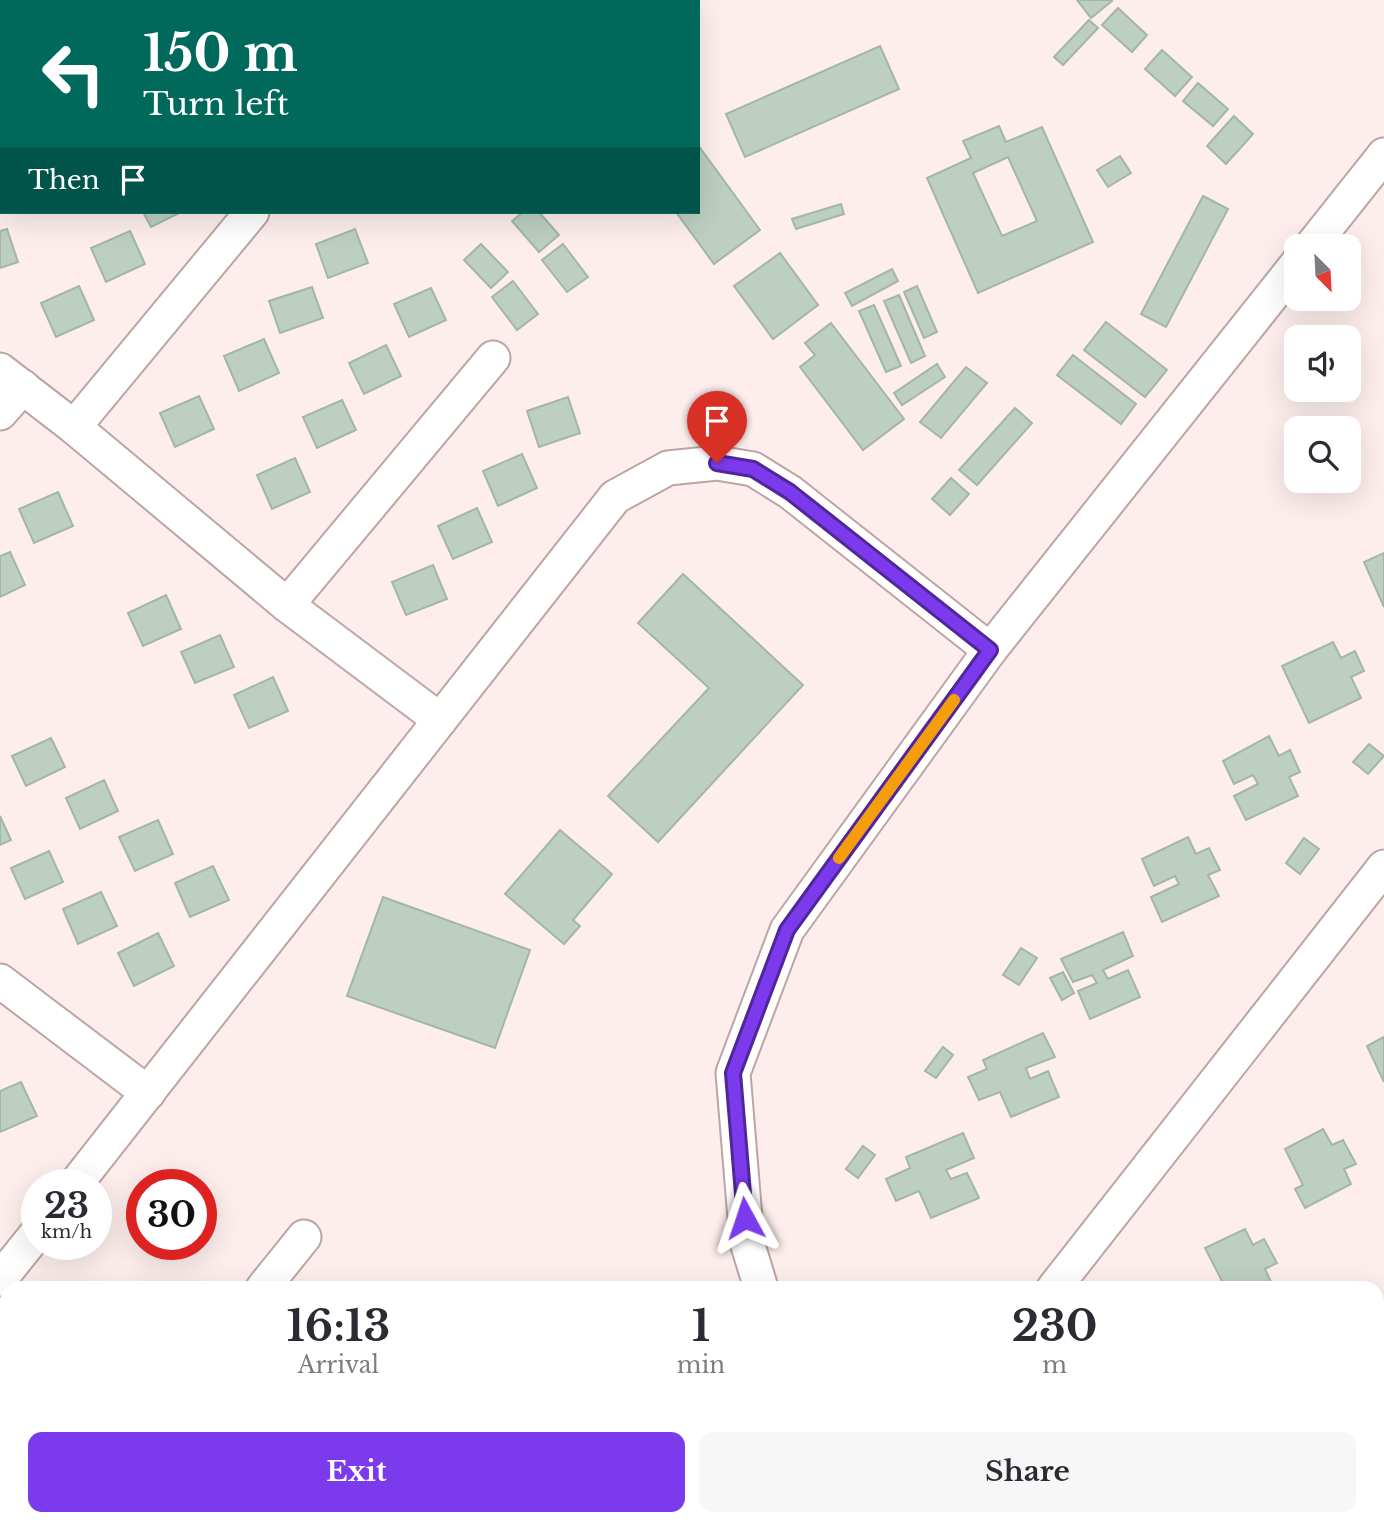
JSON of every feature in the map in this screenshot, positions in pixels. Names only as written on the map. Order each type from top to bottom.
[{"type":"street","points":[[1321,234],[1384,155]]},
{"type":"street","points":[[75,427],[250,214]]},
{"type":"street","points":[[759,1281],[747,1242],[733,1073],[787,930],[990,650],[1284,280]]},
{"type":"street","points":[[287,605],[493,358]]},
{"type":"street","points":[[0,413],[12,378],[75,427],[287,605],[440,720]]},
{"type":"street","points":[[88,1169],[615,497],[668,468],[717,463],[753,469],[790,492],[990,650]]},
{"type":"street","points":[[1060,1281],[1384,867]]},
{"type":"street","points":[[0,981],[148,1093]]},
{"type":"street","points":[[269,1281],[304,1237]]},
{"type":"street","points":[[0,1279],[21,1253]]},
{"type":"building","points":[[1077,0],[1111,0],[1112,1],[1091,18]]},
{"type":"building","points":[[1118,8],[1147,35],[1132,52],[1102,25]]},
{"type":"building","points":[[1089,20],[1098,28],[1063,65],[1054,57]]},
{"type":"building","points":[[880,46],[899,89],[745,157],[726,114]]},
{"type":"building","points":[[1162,50],[1192,77],[1175,96],[1145,69]]},
{"type":"building","points":[[1198,83],[1228,109],[1213,126],[1183,101]]},
{"type":"building","points":[[1234,116],[1253,134],[1226,164],[1207,146]]},
{"type":"building","points":[[999,126],[1006,142],[1042,127],[1093,242],[978,293],[927,178],[971,158],[963,141]],"holes":[[[1008,157],[1037,221],[1002,236],[973,173]]]},
{"type":"building","points":[[700,148],[760,230],[714,264],[677,214],[700,214]]},
{"type":"building","points":[[1120,156],[1131,173],[1108,187],[1097,170]]},
{"type":"building","points":[[1203,196],[1228,209],[1166,327],[1141,314]]},
{"type":"building","points":[[841,204],[844,214],[796,229],[792,219]]},
{"type":"building","points":[[144,214],[177,214],[151,227]]},
{"type":"building","points":[[521,214],[541,214],[559,235],[539,252],[512,221]]},
{"type":"building","points":[[7,229],[18,262],[0,268],[0,231]]},
{"type":"building","points":[[355,229],[368,263],[328,278],[316,244]]},
{"type":"building","points":[[130,231],[145,264],[106,282],[91,248]]},
{"type":"building","points":[[481,244],[508,272],[491,288],[464,260]]},
{"type":"building","points":[[563,244],[588,277],[567,292],[542,260]]},
{"type":"building","points":[[780,253],[818,305],[773,339],[734,286]]},
{"type":"building","points":[[892,269],[898,281],[852,306],[845,293]]},
{"type":"building","points":[[513,281],[538,314],[517,330],[492,297]]},
{"type":"building","points":[[79,286],[94,320],[56,337],[41,303]]},
{"type":"building","points":[[917,286],[937,332],[924,338],[904,292]]},
{"type":"building","points":[[312,287],[323,318],[280,333],[269,301]]},
{"type":"building","points":[[431,288],[446,320],[409,337],[394,304]]},
{"type":"building","points":[[899,295],[925,356],[911,363],[884,301]]},
{"type":"building","points":[[874,305],[901,366],[886,372],[859,311]]},
{"type":"building","points":[[1106,322],[1167,370],[1145,397],[1084,350]]},
{"type":"building","points":[[831,323],[904,419],[863,450],[800,367],[815,355],[805,343]]},
{"type":"building","points":[[264,339],[279,373],[239,391],[224,356]]},
{"type":"building","points":[[386,345],[401,376],[364,394],[349,363]]},
{"type":"building","points":[[1073,355],[1136,404],[1121,424],[1057,375]]},
{"type":"building","points":[[937,364],[945,377],[902,405],[894,393]]},
{"type":"building","points":[[966,367],[987,383],[941,438],[920,422]]},
{"type":"building","points":[[199,396],[214,429],[175,447],[160,413]]},
{"type":"building","points":[[568,397],[580,433],[539,447],[527,411]]},
{"type":"building","points":[[342,400],[356,430],[317,448],[303,417]]},
{"type":"building","points":[[1015,408],[1032,423],[977,485],[959,470]]},
{"type":"building","points":[[522,454],[537,488],[498,506],[483,471]]},
{"type":"building","points":[[295,458],[310,492],[272,509],[257,475]]},
{"type":"building","points":[[951,478],[969,494],[950,515],[932,499]]},
{"type":"building","points":[[58,492],[73,526],[34,543],[19,509]]},
{"type":"building","points":[[477,508],[492,542],[453,559],[438,526]]},
{"type":"building","points":[[10,552],[25,585],[0,597],[0,556]]},
{"type":"building","points":[[1384,553],[1384,607],[1364,562]]},
{"type":"building","points":[[433,565],[447,599],[406,615],[392,582]]},
{"type":"building","points":[[683,574],[803,685],[658,842],[608,796],[709,688],[638,623]]},
{"type":"building","points":[[166,595],[181,629],[143,646],[128,613]]},
{"type":"building","points":[[220,635],[234,667],[195,683],[181,652]]},
{"type":"building","points":[[1333,642],[1341,658],[1355,651],[1364,671],[1351,677],[1361,698],[1309,723],[1282,666]]},
{"type":"building","points":[[273,677],[288,711],[249,728],[234,695]]},
{"type":"building","points":[[1269,736],[1279,756],[1290,750],[1300,772],[1289,777],[1298,796],[1246,820],[1234,796],[1258,784],[1253,775],[1234,784],[1223,761]]},
{"type":"building","points":[[51,738],[65,767],[26,786],[12,756]]},
{"type":"building","points":[[1369,744],[1384,756],[1368,774],[1353,762]]},
{"type":"building","points":[[104,780],[118,811],[80,829],[66,798]]},
{"type":"building","points":[[0,816],[11,840],[0,845]]},
{"type":"building","points":[[158,820],[173,854],[135,871],[119,837]]},
{"type":"building","points":[[560,830],[612,874],[573,920],[580,926],[564,944],[505,894]]},
{"type":"building","points":[[1188,837],[1196,854],[1209,848],[1220,870],[1208,875],[1219,896],[1162,922],[1151,897],[1179,884],[1175,876],[1154,886],[1142,859]]},
{"type":"building","points":[[1304,838],[1319,849],[1300,874],[1286,863]]},
{"type":"building","points":[[49,851],[63,882],[25,899],[11,868]]},
{"type":"building","points":[[213,866],[229,900],[190,917],[175,883]]},
{"type":"building","points":[[101,892],[117,926],[78,944],[63,909]]},
{"type":"building","points":[[383,897],[530,950],[495,1048],[347,996]]},
{"type":"building","points":[[1123,932],[1133,956],[1103,970],[1108,979],[1128,970],[1140,997],[1090,1019],[1078,991],[1097,983],[1092,975],[1073,982],[1061,959]]},
{"type":"building","points":[[158,933],[174,966],[134,986],[118,953]]},
{"type":"building","points":[[1021,948],[1037,958],[1019,985],[1003,975]]},
{"type":"building","points":[[1063,972],[1074,993],[1062,1000],[1050,978]]},
{"type":"building","points":[[1043,1033],[1055,1057],[1026,1068],[1030,1079],[1048,1071],[1059,1097],[1011,1117],[1000,1092],[979,1100],[968,1077],[987,1069],[983,1060]]},
{"type":"building","points":[[1384,1037],[1384,1082],[1367,1046]]},
{"type":"building","points":[[943,1047],[953,1055],[936,1078],[925,1071]]},
{"type":"building","points":[[21,1082],[37,1116],[0,1132],[0,1091]]},
{"type":"building","points":[[1323,1129],[1332,1145],[1343,1140],[1356,1164],[1344,1169],[1351,1184],[1305,1208],[1295,1189],[1303,1185],[1285,1149]]},
{"type":"building","points":[[963,1133],[974,1158],[946,1170],[951,1179],[967,1173],[979,1198],[931,1218],[919,1191],[896,1201],[886,1179],[910,1168],[906,1157]]},
{"type":"building","points":[[863,1146],[875,1155],[858,1178],[846,1169]]},
{"type":"building","points":[[1245,1229],[1253,1245],[1264,1239],[1277,1263],[1265,1269],[1271,1281],[1222,1281],[1205,1248]]},
{"type":"slow traffic","points":[[839,858],[954,700]]},
{"type":"route","points":[[717,463],[753,469],[790,492],[990,650],[787,930],[733,1073],[745,1218]]}]
